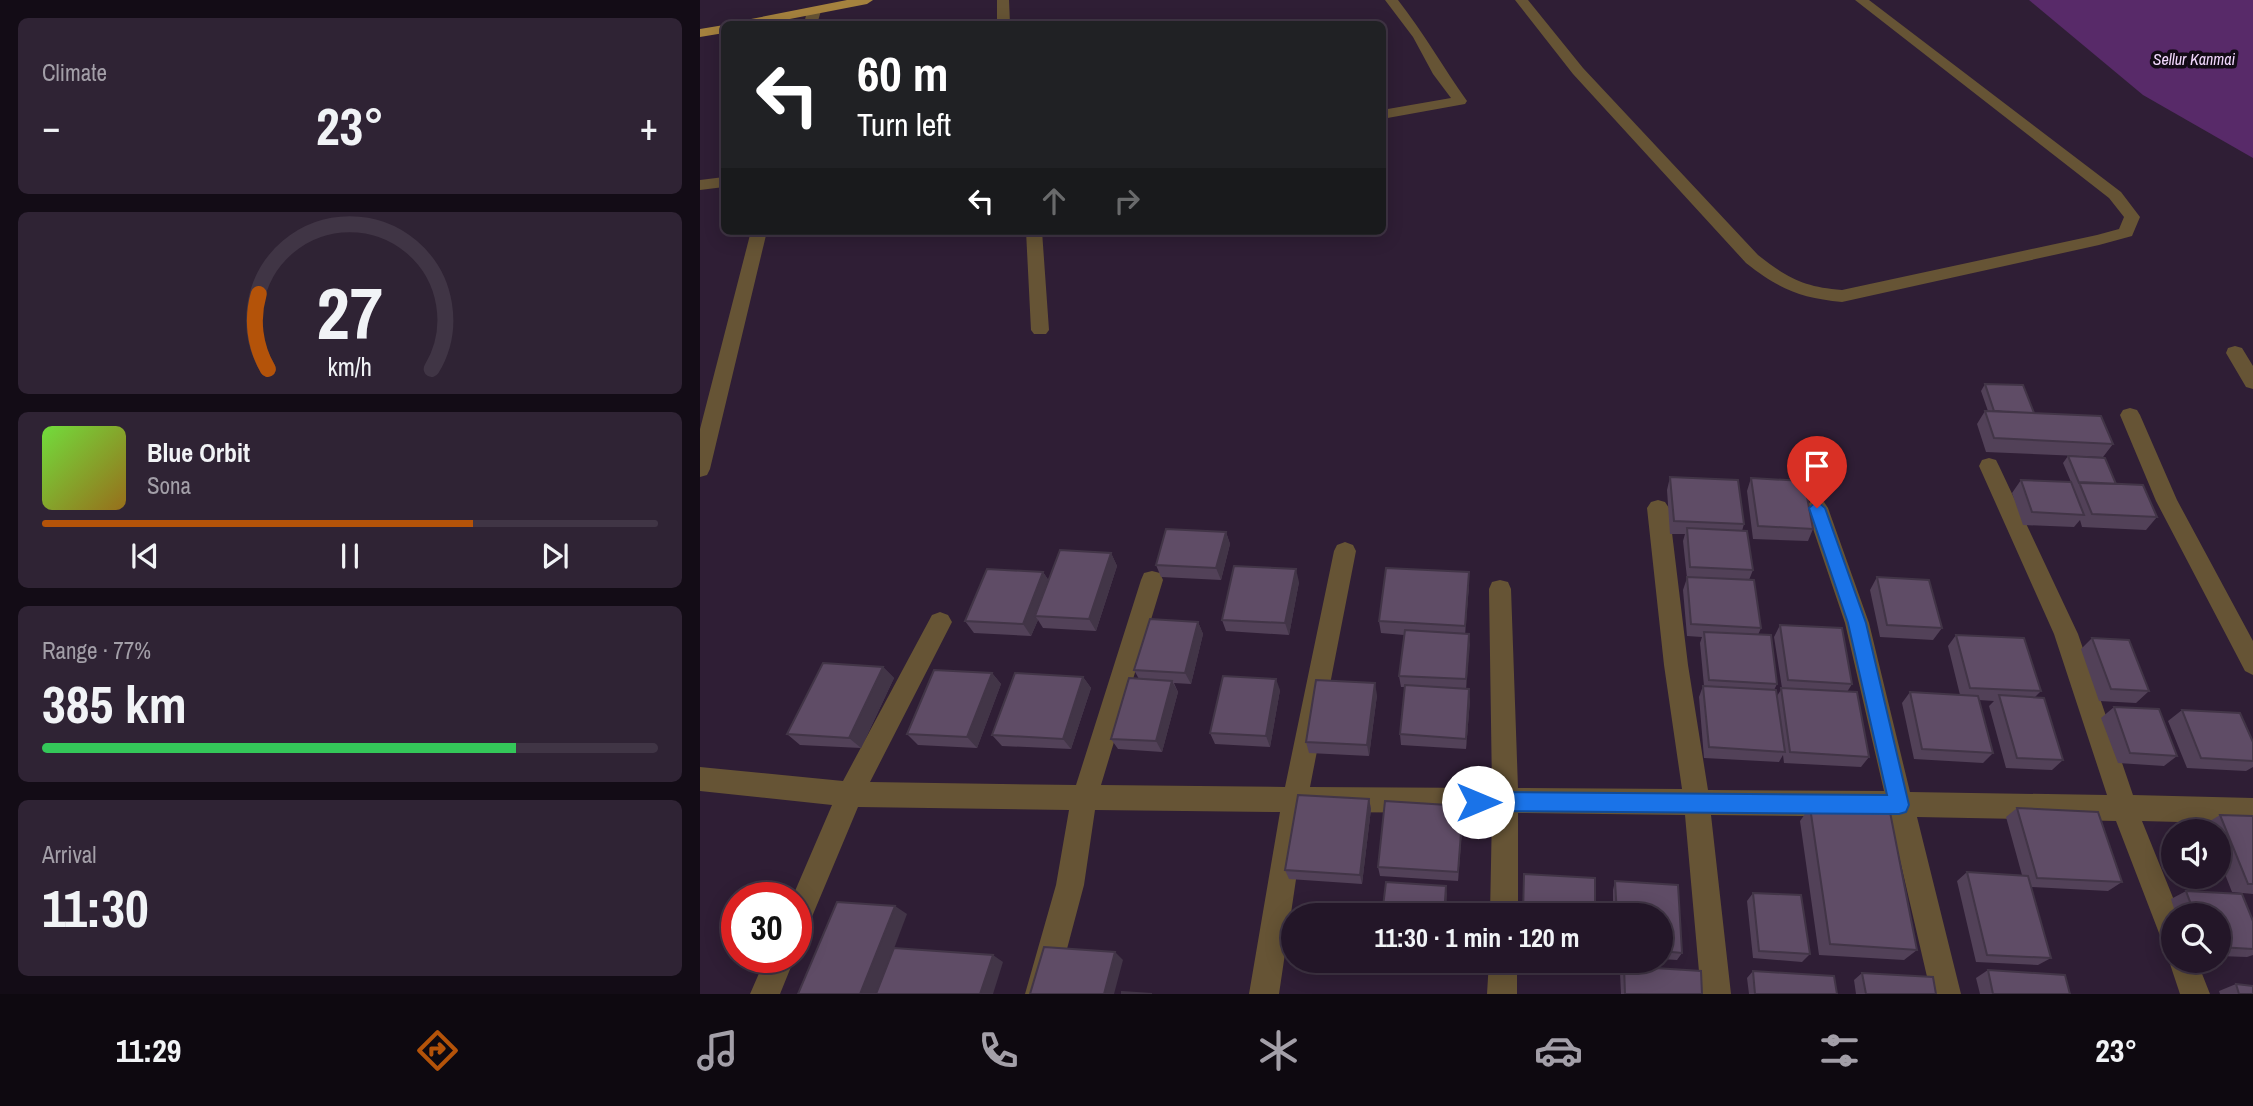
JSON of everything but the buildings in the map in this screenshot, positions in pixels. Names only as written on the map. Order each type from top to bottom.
[{"type":"main road","points":[[779,21],[812,18],[867,0]]},
{"type":"main road","points":[[700,33],[721,30]]},
{"type":"street","points":[[1003,0],[1004,21]]},
{"type":"street","points":[[1386,114],[1460,101],[1440,74],[1419,36],[1391,0]]},
{"type":"street","points":[[1521,0],[1578,71],[1729,237],[1777,279],[1809,293],[1842,296],[2126,232],[2132,217],[2115,195],[1861,0]]},
{"type":"street","points":[[700,185],[721,182]]},
{"type":"street","points":[[700,469],[758,235]]},
{"type":"street","points":[[1034,235],[1040,330]]},
{"type":"street","points":[[2235,354],[2253,382]]},
{"type":"street","points":[[2130,415],[2167,502],[2253,664]]},
{"type":"street","points":[[1989,466],[2066,634],[2124,807],[2161,903]]},
{"type":"street","points":[[1658,508],[1676,665],[1697,803],[1716,994]]},
{"type":"street","points":[[1817,508],[1857,623],[1946,994]]},
{"type":"street","points":[[1264,994],[1294,800],[1345,551]]},
{"type":"street","points":[[1040,994],[1070,885],[1084,799],[1152,580]]},
{"type":"street","points":[[1500,589],[1505,802],[1504,903]]},
{"type":"street","points":[[812,883],[850,794],[940,622]]},
{"type":"street","points":[[700,779],[850,794],[1084,799],[2124,807],[2253,811]]},
{"type":"street","points":[[765,994],[774,973]]},
{"type":"street","points":[[1502,994],[1503,973]]},
{"type":"street","points":[[2187,973],[2195,994]]},
{"type":"water","name":"Sellur Kanmai","points":[[2029,0],[2253,0],[2253,158],[2143,95]]},
{"type":"route","points":[[1478,802],[1899,805],[1857,623],[1817,508]]}]
